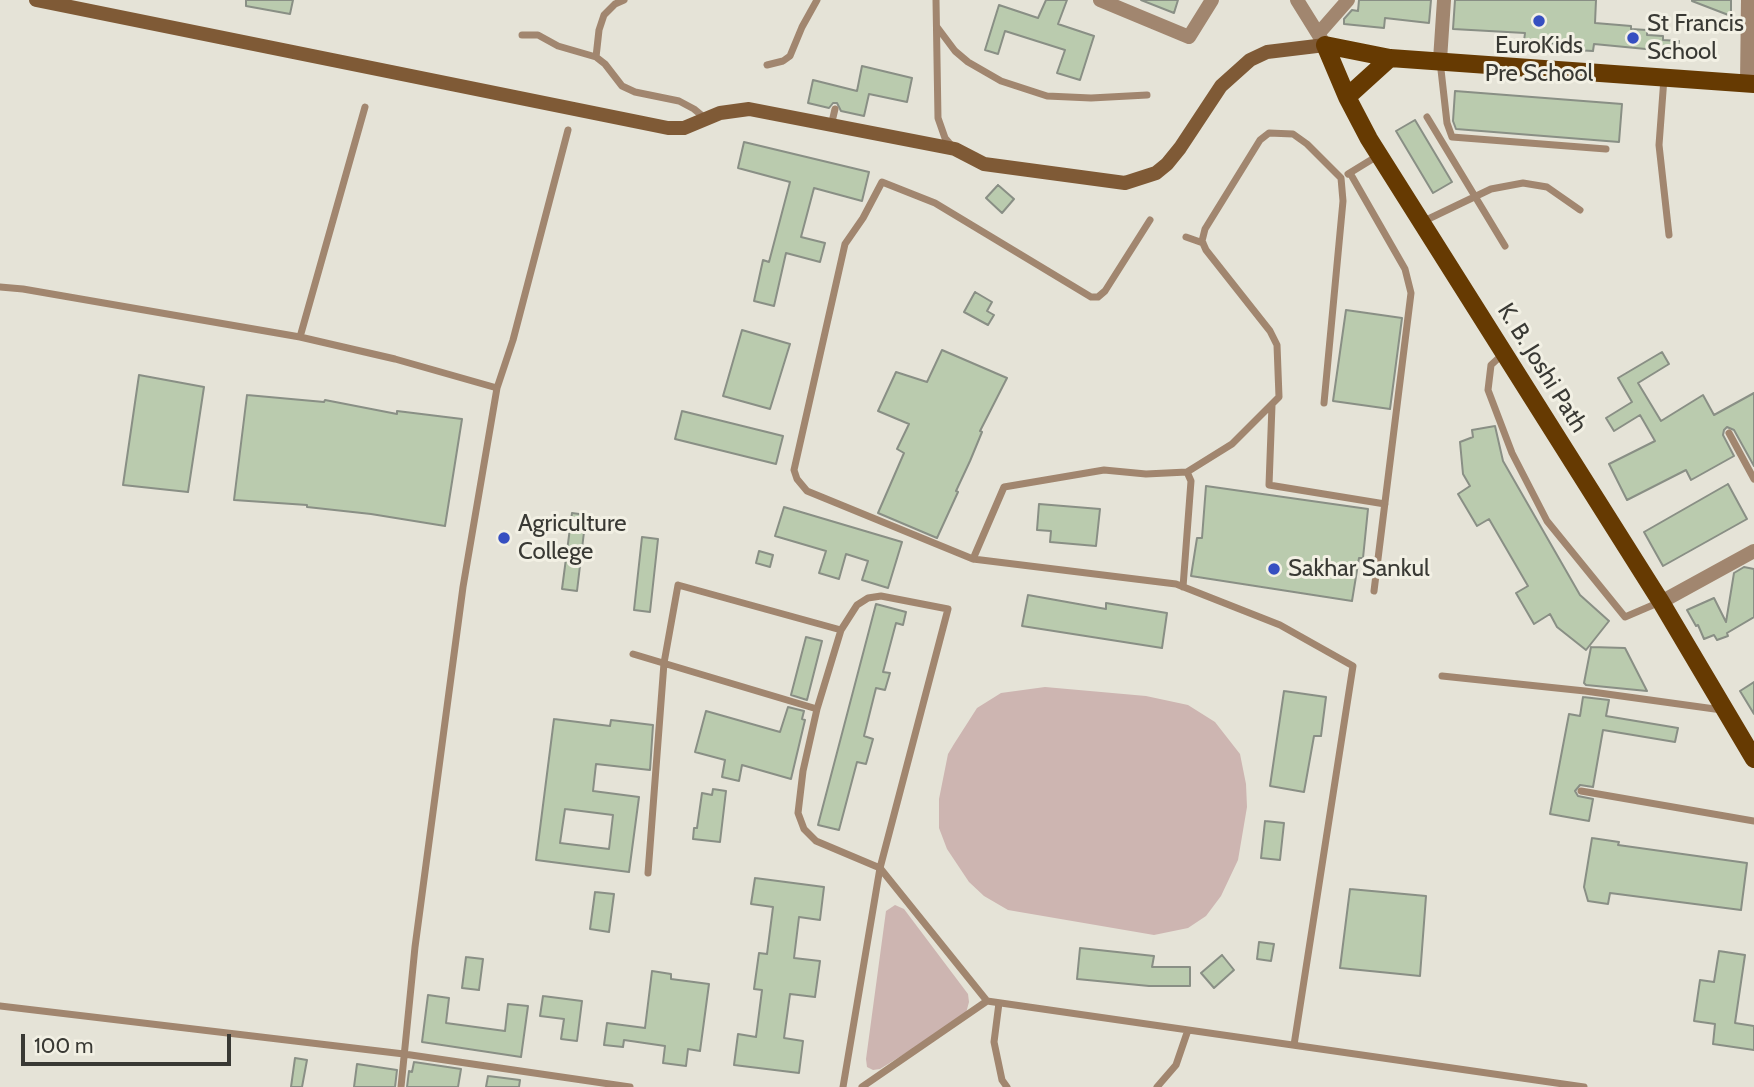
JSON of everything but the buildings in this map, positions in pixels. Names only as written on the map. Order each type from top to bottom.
[{"type":"main road","points":[[36,0],[668,128],[684,128],[734,109],[749,109],[955,149],[984,164],[1125,183],[1143,179],[1167,164],[1222,86],[1250,60],[1267,52],[1322,39],[1390,58],[1751,84]]},
{"type":"main road","name":"K. B. Joshi Path","points":[[1322,39],[1347,97],[1379,155],[1661,602],[1754,759]]},
{"type":"main road","points":[[1347,97],[1390,58]]},
{"type":"street","points":[[1100,0],[1189,37],[1212,0]]},
{"type":"street","name":"K. B. Joshi Path","points":[[1297,0],[1322,39]]},
{"type":"street","points":[[1322,39],[1348,0]]},
{"type":"street","points":[[1440,60],[1444,0]]},
{"type":"street","points":[[1748,0],[1751,84]]},
{"type":"street","points":[[1661,602],[1754,551]]},
{"type":"lane","points":[[596,57],[599,30],[604,15],[615,4],[624,0]]},
{"type":"lane","points":[[767,65],[783,61],[790,56],[817,0]]},
{"type":"lane","points":[[936,0],[938,118],[945,138],[955,149]]},
{"type":"lane","points":[[937,27],[955,51],[968,62],[1001,80],[1047,96],[1091,98],[1147,95]]},
{"type":"lane","points":[[522,35],[538,35],[558,46],[596,57],[622,86],[635,92],[678,101],[694,108],[707,119]]},
{"type":"lane","points":[[1440,60],[1447,123],[1452,137],[1606,149]]},
{"type":"lane","points":[[1664,77],[1659,145],[1669,235]]},
{"type":"lane","points":[[300,337],[365,107]]},
{"type":"lane","points":[[831,126],[835,109]]},
{"type":"lane","points":[[1427,117],[1505,246]]},
{"type":"lane","points":[[401,1087],[415,947],[463,587],[497,388],[513,340],[568,130]]},
{"type":"lane","points":[[973,559],[1004,486],[1104,470],[1146,474],[1187,472],[1232,444],[1279,397],[1277,345],[1270,331],[1203,243],[1205,229],[1260,140],[1269,133],[1293,134],[1341,178],[1343,201],[1324,403]]},
{"type":"lane","points":[[1341,178],[1379,155]]},
{"type":"lane","points":[[1349,173],[1405,269],[1411,293],[1374,592]]},
{"type":"lane","points":[[1150,220],[1105,291],[1097,297],[1086,295],[934,203],[882,182],[863,218],[845,244],[794,470],[797,480],[807,491],[973,559],[1176,584],[1280,625],[1353,666],[1294,1045]]},
{"type":"lane","points":[[1421,223],[1491,188],[1523,183],[1548,187],[1580,210]]},
{"type":"lane","points":[[1186,237],[1203,243]]},
{"type":"lane","points":[[0,288],[23,289],[300,337],[394,359],[497,388]]},
{"type":"lane","points":[[1504,353],[1490,365],[1488,390],[1512,453],[1547,521],[1625,617],[1661,602]]},
{"type":"lane","points":[[1272,404],[1269,485],[1385,504]]},
{"type":"lane","points":[[1729,433],[1754,479]]},
{"type":"lane","points":[[1183,587],[1191,481],[1187,472]]},
{"type":"lane","points":[[648,873],[664,663],[678,585],[841,630]]},
{"type":"lane","points":[[843,1087],[880,868],[948,609],[881,596],[868,597],[857,605],[841,630],[817,709],[798,813],[804,829],[816,841],[880,868],[987,1001],[1584,1087]]},
{"type":"lane","points":[[633,654],[817,709]]},
{"type":"lane","points":[[1442,676],[1585,691],[1725,710]]},
{"type":"lane","points":[[1581,791],[1754,821]]},
{"type":"lane","points":[[862,1087],[987,1001]]},
{"type":"lane","points":[[999,1003],[994,1042],[1002,1080],[1007,1087]]},
{"type":"lane","points":[[0,1006],[404,1054],[630,1087]]},
{"type":"lane","points":[[1157,1087],[1176,1065],[1188,1030]]},
{"type":"shaded area","points":[[1045,687],[1146,696],[1188,705],[1215,722],[1240,754],[1247,807],[1238,860],[1221,896],[1206,916],[1188,928],[1154,935],[1008,910],[984,896],[969,882],[947,849],[939,828],[939,799],[948,754],[954,744],[977,708],[1001,693]]},
{"type":"shaded area","points":[[895,905],[904,909],[968,994],[969,1002],[966,1013],[956,1022],[880,1069],[873,1070],[867,1067],[866,1059],[886,911]]},
{"type":"place","name":"EuroKids Pre School","points":[[1539,21]]},
{"type":"place","name":"St Francis School","points":[[1633,38]]},
{"type":"place","name":"Agriculture College","points":[[504,538]]},
{"type":"place","name":"Sakhar Sankul","points":[[1274,569]]}]
